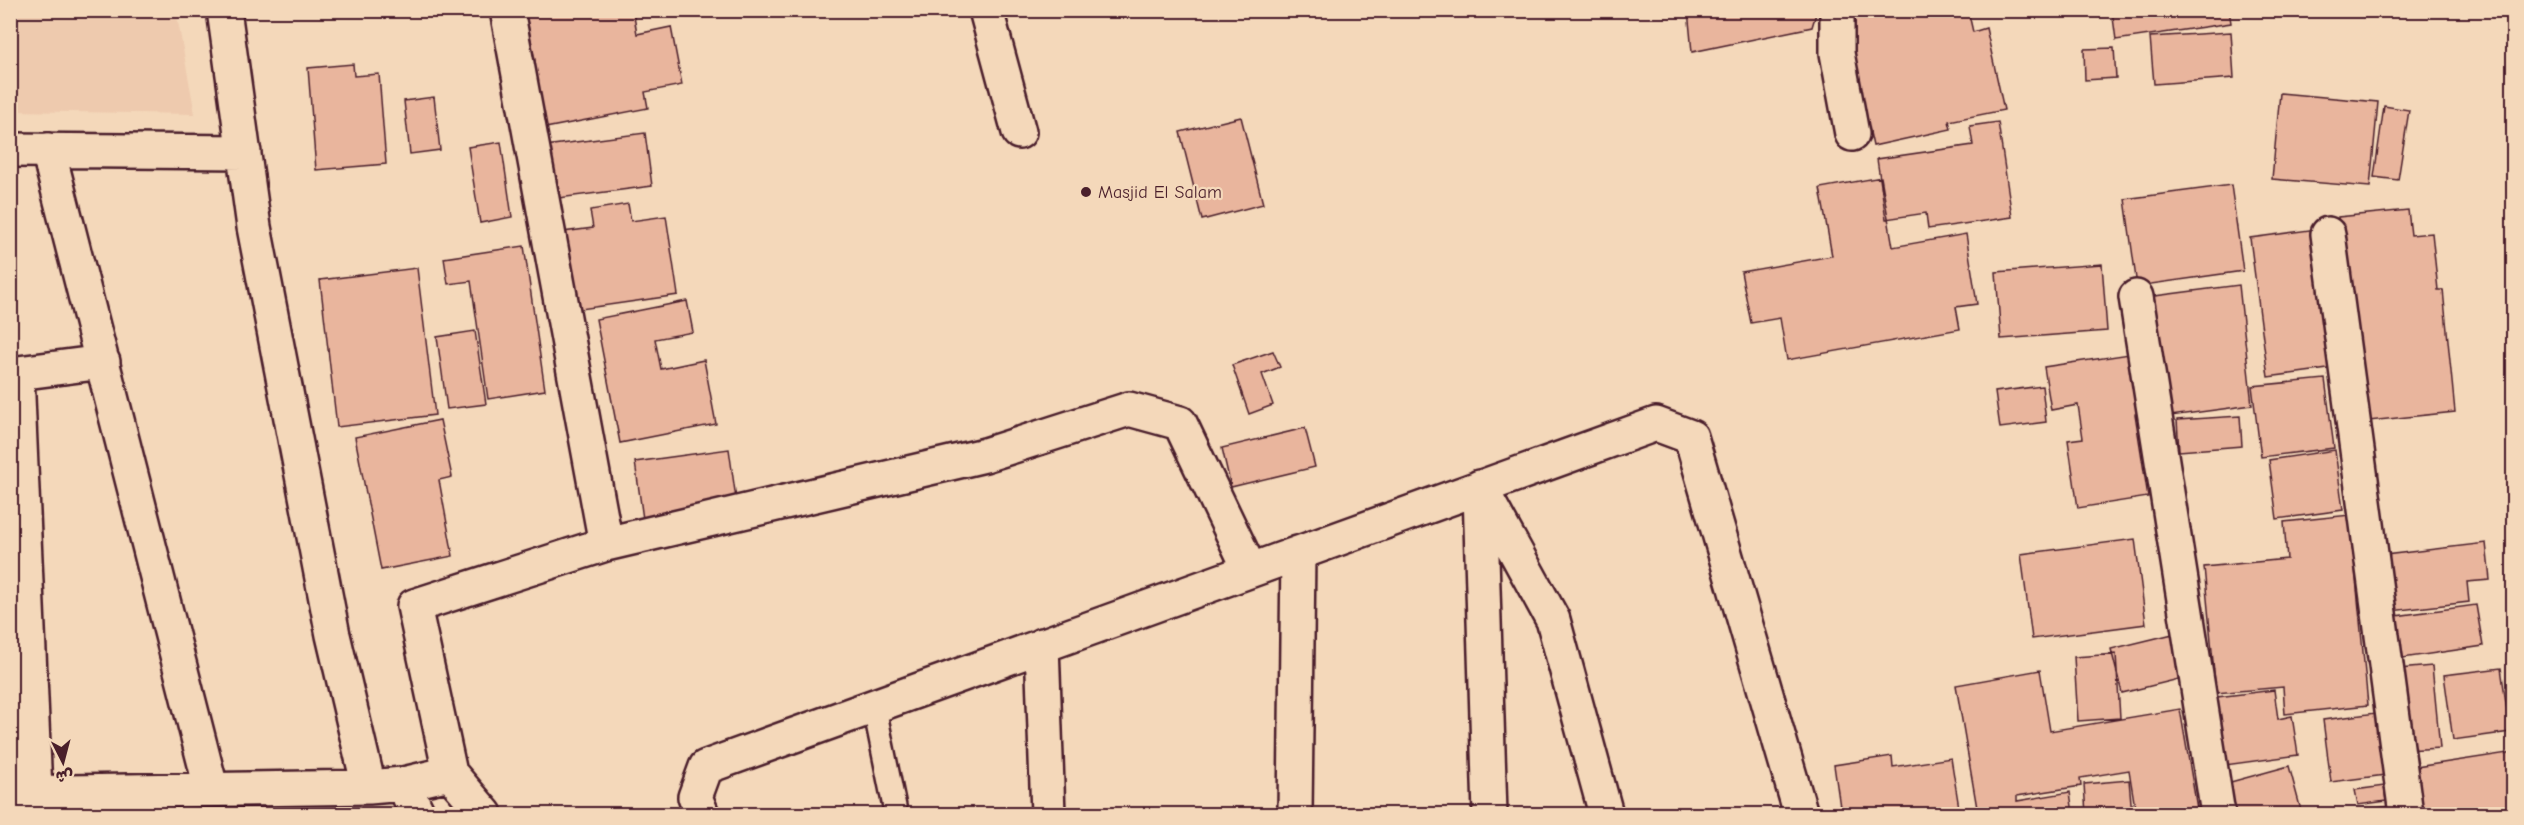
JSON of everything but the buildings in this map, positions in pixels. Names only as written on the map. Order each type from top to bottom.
[{"type":"street","points":[[225,10],[254,228],[333,635],[369,787]]},
{"type":"street","points":[[507,10],[606,544]]},
{"type":"street","points":[[986,10],[1019,132]]},
{"type":"street","points":[[1837,10],[1837,53],[1852,134]]},
{"type":"street","points":[[10,150],[243,152]]},
{"type":"street","points":[[48,150],[211,788]]},
{"type":"street","points":[[2328,234],[2406,814]]},
{"type":"street","points":[[2136,297],[2218,814]]},
{"type":"street","points":[[103,362],[14,374],[27,800],[211,788],[369,787],[403,784],[450,773]]},
{"type":"street","points":[[485,814],[450,773],[414,606],[606,544],[985,454],[1129,409],[1180,423],[1250,570]]},
{"type":"street","points":[[702,814],[695,797],[706,766],[1656,424],[1691,437],[1801,814]]},
{"type":"street","points":[[1480,487],[1490,814]]},
{"type":"street","points":[[1480,487],[1553,620],[1606,814]]},
{"type":"street","points":[[1295,814],[1298,553]]},
{"type":"street","points":[[1042,645],[1048,814]]},
{"type":"street","points":[[403,784],[418,814]]},
{"type":"lane","points":[[874,706],[896,814]]},
{"type":"shaded area","points":[[11,10],[176,11],[195,114],[11,111]]},
{"type":"place","name":"Masjid El Salam","points":[[1086,192]]}]
